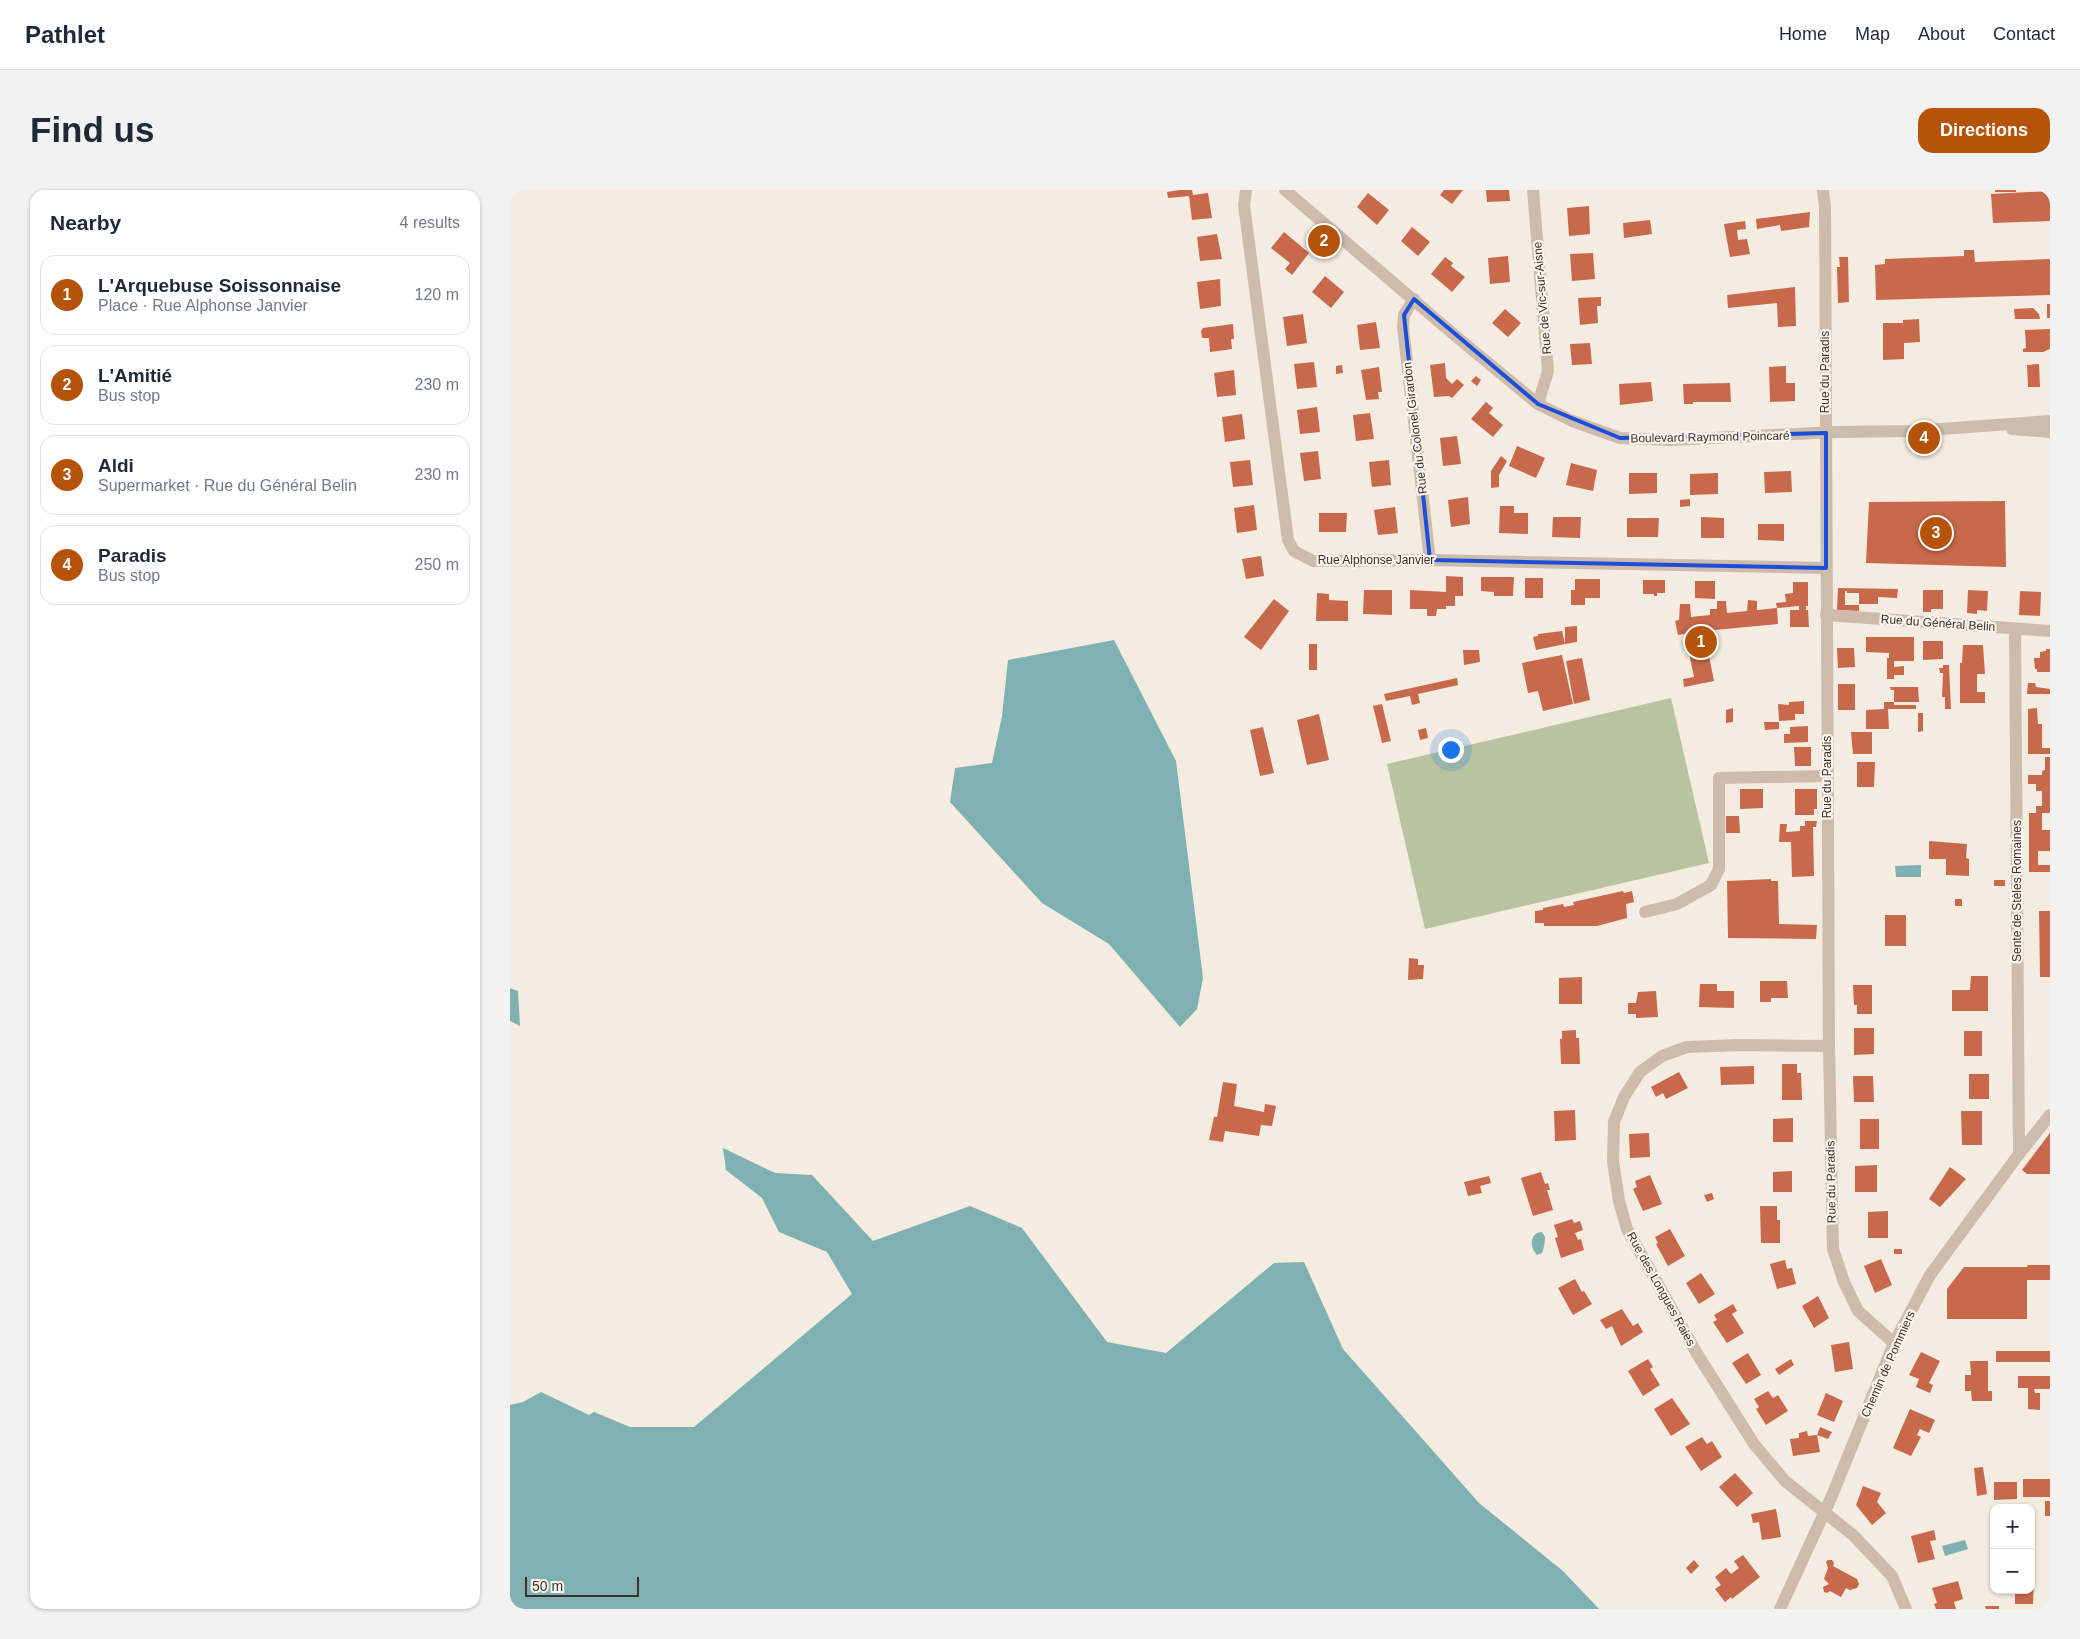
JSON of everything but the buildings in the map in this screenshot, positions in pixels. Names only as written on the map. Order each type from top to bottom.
[{"type":"street","name":"Rue Alphonse Janvier","points":[[1246,190],[1244,205],[1288,540],[1294,551],[1314,561],[1430,560],[1826,568]]},
{"type":"street","name":"Boulevard Raymond Poincaré","points":[[1285,190],[1538,404],[1572,421],[1620,438],[1672,440],[1913,431],[2050,421]]},
{"type":"street","name":"Rue de Vic-sur-Aisne","points":[[1533,190],[1548,371],[1538,404]]},
{"type":"street","name":"Rue du Paradis","points":[[1823,190],[1825,206],[1829,1046],[1833,1249],[1844,1282],[1858,1311],[1894,1343]]},
{"type":"street","name":"Rue du Colonel Girardon","points":[[1414,299],[1404,315],[1403,327],[1430,560]]},
{"type":"street","name":"Boulevard Raymond Poincaré","points":[[1979,426],[2050,432]]},
{"type":"street","name":"Rue du Général Belin","points":[[1826,615],[2050,631]]},
{"type":"street","name":"Sente de Stèles Romaines","points":[[2015,629],[2019,1154]]},
{"type":"street","points":[[1645,912],[1677,904],[1711,885],[1719,869],[1719,778],[1827,776]]},
{"type":"street","name":"Rue des Longues Raies","points":[[1829,1046],[1739,1045],[1687,1047],[1662,1056],[1640,1072],[1624,1097],[1614,1122],[1613,1161],[1619,1201],[1627,1229],[1696,1352],[1754,1444],[1785,1480],[1853,1535],[1892,1576],[1906,1609]]},
{"type":"street","name":"Chemin de Pommiers","points":[[1780,1609],[1825,1511],[1894,1343],[1930,1274],[2050,1115]]},
{"type":"highlighted area","points":[[1414,299],[1538,404],[1620,438],[1826,433],[1826,568],[1430,560],[1404,315]]},
{"type":"green space","points":[[1671,698],[1709,863],[1425,929],[1387,764]]},
{"type":"water","points":[[1114,640],[1176,761],[1203,978],[1197,1009],[1180,1027],[1109,944],[1042,903],[950,802],[955,768],[992,763],[1002,716],[1008,660]]},
{"type":"water","points":[[1921,865],[1921,877],[1896,877],[1895,866]]},
{"type":"water","points":[[510,988],[518,991],[520,1026],[510,1021]]},
{"type":"water","points":[[723,1148],[775,1173],[812,1175],[873,1241],[970,1206],[1022,1228],[1107,1342],[1166,1353],[1274,1263],[1304,1262],[1343,1349],[1479,1503],[1563,1571],[1599,1609],[510,1609],[510,1405],[523,1402],[541,1392],[589,1415],[594,1412],[630,1427],[694,1427],[852,1294],[827,1252],[779,1232],[762,1198],[726,1170]]},
{"type":"water","points":[[1542,1232],[1545,1237],[1544,1247],[1542,1253],[1537,1255],[1532,1247],[1532,1241],[1534,1235]]},
{"type":"water","points":[[1965,1540],[1968,1549],[1945,1556],[1942,1546]]},
{"type":"place","name":"L'Amitié","points":[[1324,241]]},
{"type":"place","name":"Paradis","points":[[1924,438]]},
{"type":"place","name":"Aldi","points":[[1936,533]]},
{"type":"place","name":"L'Arquebuse Soissonnaise","points":[[1701,642]]}]
